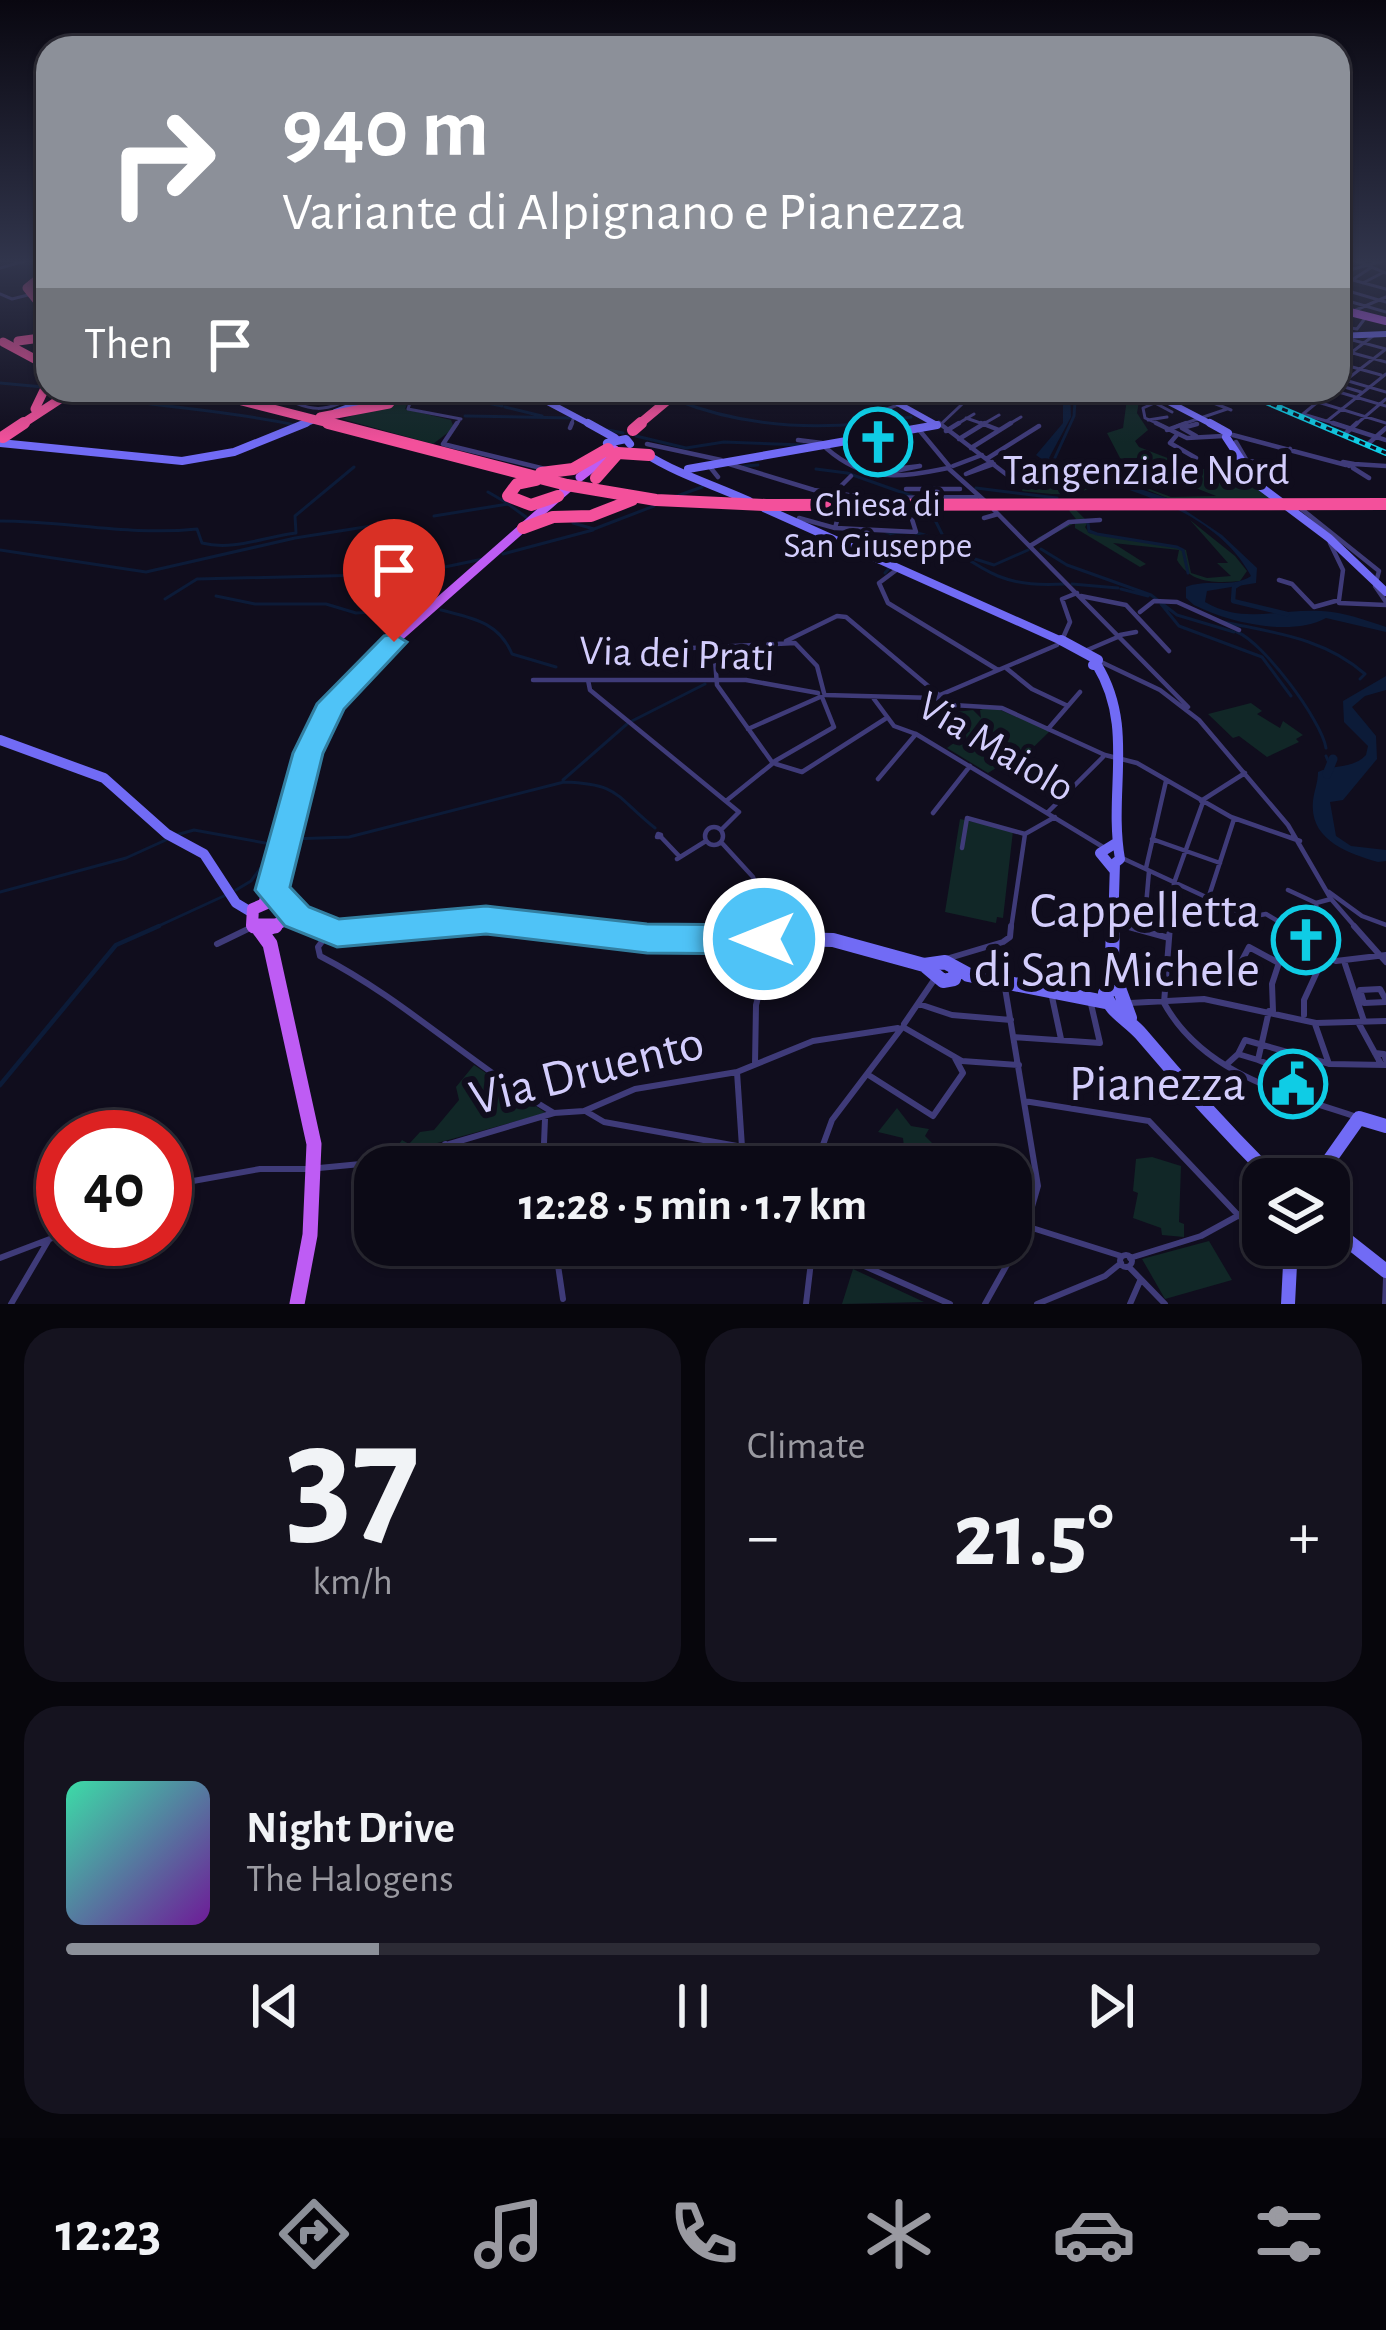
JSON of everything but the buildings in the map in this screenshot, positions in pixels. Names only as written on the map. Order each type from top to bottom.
[{"type":"highway","points":[[2,341],[36,338]]},
{"type":"highway","points":[[2,341],[36,348]]},
{"type":"highway","points":[[2,341],[36,355]]},
{"type":"highway","points":[[35,409],[39,402]]},
{"type":"highway","points":[[3,439],[41,402]]},
{"type":"highway","points":[[3,439],[46,402]]},
{"type":"highway","points":[[20,423],[54,402]]},
{"type":"highway","name":"Tangenziale Nord","points":[[246,402],[490,465],[656,500],[990,506]]},
{"type":"highway","name":"Tangenziale Nord","points":[[274,402],[323,411],[358,428],[632,494],[729,502],[990,506],[1386,502]]},
{"type":"highway","points":[[323,411],[330,418],[342,407],[389,402]]},
{"type":"highway","points":[[526,471],[573,470],[619,442],[665,402]]},
{"type":"highway","points":[[342,407],[341,420],[358,428]]},
{"type":"highway","points":[[632,494],[604,487],[596,478],[596,469],[657,410]]},
{"type":"highway","points":[[596,478],[616,453],[648,450]]},
{"type":"highway","points":[[490,465],[513,476],[507,496],[527,513],[523,528]]},
{"type":"highway","points":[[523,528],[553,517],[591,516],[626,501],[656,500]]},
{"type":"main road","points":[[1350,323],[1381,323]]},
{"type":"main road","points":[[297,1304],[315,1170],[306,1098],[267,915],[316,730],[354,678],[523,528],[568,479],[619,442]]},
{"type":"street","points":[[1350,325],[1386,333]]},
{"type":"street","points":[[1350,330],[1365,343],[1386,349]]},
{"type":"street","points":[[1352,353],[1373,337]]},
{"type":"street","points":[[1350,377],[1386,349]]},
{"type":"street","points":[[1352,353],[1386,362]]},
{"type":"street","points":[[1350,366],[1385,375]]},
{"type":"street","points":[[1327,422],[1385,375]]},
{"type":"street","points":[[1350,381],[1370,387],[1384,400]]},
{"type":"street","points":[[1350,389],[1363,392]]},
{"type":"street","points":[[1350,393],[1384,400]]},
{"type":"street","points":[[1348,431],[1384,400]]},
{"type":"street","points":[[287,402],[323,411],[349,402]]},
{"type":"street","points":[[3,439],[182,461],[234,452],[294,429],[323,411],[355,402]]},
{"type":"street","points":[[410,402],[408,409],[455,421],[442,444],[568,479]]},
{"type":"street","points":[[548,402],[619,442],[682,467],[711,467],[920,431],[974,414]]},
{"type":"street","points":[[900,402],[1019,484]]},
{"type":"street","points":[[887,410],[908,402]]},
{"type":"street","points":[[938,426],[966,402]]},
{"type":"street","points":[[1158,402],[1229,436],[1247,461],[1277,463],[1290,449]]},
{"type":"street","points":[[1168,402],[1142,409],[1148,420],[1177,436],[1229,436],[1333,461],[1386,466]]},
{"type":"street","points":[[1199,437],[1182,428],[1229,409],[1211,402]]},
{"type":"street","points":[[1214,404],[1218,402]]},
{"type":"street","points":[[1281,406],[1286,402]]},
{"type":"street","points":[[1369,442],[1376,437],[1386,425],[1318,402],[1303,414],[1348,431],[1376,437],[1386,440]]},
{"type":"street","points":[[1148,420],[1163,404]]},
{"type":"street","points":[[958,439],[999,415]]},
{"type":"street","points":[[570,428],[574,416]]},
{"type":"street","points":[[971,448],[1021,417]]},
{"type":"street","points":[[966,418],[999,430]]},
{"type":"street","points":[[1167,430],[1200,421]]},
{"type":"street","points":[[826,448],[849,469],[910,479],[989,460],[1039,425]]},
{"type":"street","points":[[920,431],[1120,636],[1245,773],[1300,841],[1331,899],[1384,958]]},
{"type":"street","points":[[1177,436],[1170,443],[1196,458]]},
{"type":"street","points":[[1229,436],[1243,468],[1379,571],[1375,583],[1386,603],[1314,607],[1292,584],[1279,580]]},
{"type":"street","points":[[798,440],[841,445]]},
{"type":"street","points":[[619,442],[729,464],[834,493],[938,498],[990,506]]},
{"type":"street","points":[[648,450],[768,509],[803,521],[836,528],[916,532],[910,514]]},
{"type":"street","points":[[870,464],[878,474]]},
{"type":"street","points":[[1349,464],[1369,478]]},
{"type":"street","points":[[878,474],[920,466],[878,474]]},
{"type":"street","points":[[711,467],[718,477]]},
{"type":"street","points":[[834,493],[851,476]]},
{"type":"street","points":[[906,489],[960,489]]},
{"type":"street","points":[[935,490],[938,498]]},
{"type":"street","points":[[836,528],[838,517],[990,506]]},
{"type":"street","points":[[1297,509],[1386,592]]},
{"type":"street","points":[[910,514],[924,517]]},
{"type":"street","points":[[871,516],[874,530]]},
{"type":"street","points":[[1030,546],[1069,522],[1100,520]]},
{"type":"street","points":[[803,521],[900,571],[1160,690],[1199,721]]},
{"type":"street","points":[[1329,538],[1344,577],[1334,603]]},
{"type":"street","points":[[900,571],[879,587],[888,603],[1068,706]]},
{"type":"street","points":[[668,649],[786,641],[837,616],[846,617],[880,642],[937,697],[1057,641],[1070,622],[1063,598],[1079,594],[1109,599],[1140,612],[1169,651]]},
{"type":"street","points":[[1140,612],[1157,600],[1174,602],[1239,630]]},
{"type":"street","points":[[1094,660],[1120,636],[1136,632]]},
{"type":"street","points":[[726,801],[774,763],[834,727],[821,695],[822,682],[807,652],[786,641]]},
{"type":"street","points":[[714,647],[717,681],[774,763],[802,772],[887,718]]},
{"type":"street","points":[[1138,655],[1152,652]]},
{"type":"street","points":[[1094,660],[1120,705],[1114,756],[1118,837],[1112,855],[1117,880],[1119,1000],[1188,1093],[1253,1158]]},
{"type":"street","name":"Via dei Prati","points":[[533,680],[746,680],[821,695],[937,697],[952,705],[1003,708],[1114,756],[1234,818],[1300,841]]},
{"type":"street","points":[[588,680],[590,690],[740,814],[721,830],[705,831],[706,841]]},
{"type":"street","points":[[1048,730],[1079,692]]},
{"type":"street","points":[[748,729],[821,695]]},
{"type":"street","name":"Via Maiolo","points":[[874,698],[894,726],[916,734],[1112,855],[1249,917],[1266,914],[1289,923],[1290,940]]},
{"type":"street","points":[[878,779],[916,734]]},
{"type":"street","points":[[0,740],[104,778],[167,833],[204,854],[267,915]]},
{"type":"street","points":[[821,1146],[832,1120],[944,970],[965,947],[993,947],[1010,937],[1025,834],[1114,756]]},
{"type":"street","points":[[933,813],[970,766]]},
{"type":"street","points":[[1245,773],[1202,801],[1174,883],[1165,1000],[1169,1016],[1186,1037],[1226,1065],[1273,1088],[1361,1119],[1386,1122]]},
{"type":"street","points":[[1144,931],[1147,871],[1166,781]]},
{"type":"street","points":[[962,848],[967,818],[1025,834]]},
{"type":"street","points":[[1208,899],[1234,818]]},
{"type":"street","points":[[721,830],[721,842]]},
{"type":"street","points":[[661,837],[680,856],[706,841],[721,842],[754,877],[773,939],[756,1005],[755,1064]]},
{"type":"street","points":[[1152,839],[1220,863]]},
{"type":"street","points":[[1322,886],[1362,916],[1386,925]]},
{"type":"street","points":[[1288,890],[1316,903],[1331,899]]},
{"type":"street","points":[[1304,1018],[1304,1000],[1322,961],[1316,903]]},
{"type":"street","points":[[218,944],[267,915],[307,917],[329,932],[486,920],[647,938],[833,940],[944,970],[1089,998],[1204,999],[1315,1022],[1386,1021]]},
{"type":"street","points":[[1129,927],[1169,938]]},
{"type":"street","points":[[329,932],[318,947],[320,956],[361,976],[550,1115],[546,1146]]},
{"type":"street","points":[[1258,1060],[1271,1011],[1269,987],[1290,940],[1322,961],[1345,964],[1384,958]]},
{"type":"street","points":[[1236,972],[1249,947],[1279,963]]},
{"type":"street","points":[[1226,1065],[1245,1040],[1329,1064],[1384,1063],[1384,1054],[1375,1053],[1361,1022],[1345,964]]},
{"type":"street","points":[[1005,982],[1038,1175],[1032,1221]]},
{"type":"street","points":[[1051,991],[1061,1040]]},
{"type":"street","points":[[1014,1037],[1100,1043],[1089,998]]},
{"type":"street","points":[[919,1004],[952,1016],[1011,1020]]},
{"type":"street","points":[[1315,1022],[1329,1064]]},
{"type":"street","points":[[900,1025],[955,1058],[1019,1065]]},
{"type":"street","name":"Via Druento","points":[[192,1181],[260,1169],[374,1166],[550,1115],[584,1111],[634,1088],[737,1072],[813,1041],[900,1025]]},
{"type":"street","points":[[1238,1054],[1278,1068],[1273,1088]]},
{"type":"street","points":[[926,1126],[963,1073],[955,1058]]},
{"type":"street","points":[[737,1072],[742,1146]]},
{"type":"street","points":[[867,1074],[933,1116]]},
{"type":"street","points":[[1024,1101],[1149,1121],[1238,1216]]},
{"type":"street","points":[[584,1111],[604,1122],[736,1146]]},
{"type":"street","points":[[1332,1158],[1361,1119]]},
{"type":"street","points":[[1032,1200],[1038,1175]]},
{"type":"street","points":[[1036,1304],[1105,1276],[1125,1261],[1187,1241],[1242,1214]]},
{"type":"street","points":[[1032,1231],[1125,1261],[1166,1304]]},
{"type":"street","points":[[0,1258],[36,1244]]},
{"type":"street","points":[[1350,1244],[1386,1275],[1385,1304]]},
{"type":"street","points":[[11,1304],[36,1261]]},
{"type":"street","points":[[558,1266],[563,1299]]},
{"type":"street","points":[[806,1304],[812,1266]]},
{"type":"street","points":[[863,1266],[950,1304]]},
{"type":"street","points":[[986,1303],[1005,1266]]},
{"type":"street","points":[[1288,1304],[1290,1266]]},
{"type":"street","points":[[1130,1304],[1140,1281]]},
{"type":"green space","points":[[408,402],[405,409],[451,420],[454,428],[433,444],[342,419]]},
{"type":"green space","points":[[1127,402],[1139,402],[1137,413],[1148,430],[1135,441],[1139,447],[1196,469],[1240,469],[1273,499],[1172,500],[1070,465],[1077,462],[1171,497],[1216,496],[1120,458],[1107,433],[1123,428]]},
{"type":"green space","points":[[1030,461],[1096,484],[1070,494],[1022,491],[1025,483],[1010,473]]},
{"type":"green space","points":[[1066,507],[1073,507],[1088,522],[1089,533],[1177,547],[1186,550],[1191,573],[1207,578],[1231,576],[1217,563],[1228,563],[1190,520],[1247,571],[1240,581],[1204,580],[1189,574],[1183,568],[1177,560],[1179,550],[1113,543],[1146,564],[1140,567],[1075,528],[1075,523],[1040,541],[1037,538],[1076,519]]},
{"type":"green space","points":[[1251,703],[1262,711],[1257,714],[1280,728],[1283,721],[1303,735],[1296,739],[1299,742],[1267,757],[1239,736],[1233,738],[1208,714]]},
{"type":"green space","points":[[991,706],[1050,731],[1008,772],[996,768],[988,773],[947,748],[970,731],[955,712],[973,710],[981,718],[980,710]]},
{"type":"green space","points":[[960,819],[1013,831],[1003,918],[997,917],[996,923],[945,912]]},
{"type":"green space","points":[[474,1065],[546,1113],[426,1146],[398,1146],[402,1140],[409,1144],[420,1132],[434,1130],[459,1100],[456,1087]]},
{"type":"green space","points":[[897,1108],[911,1126],[929,1129],[925,1136],[935,1146],[904,1146],[903,1138],[878,1132]]},
{"type":"green space","points":[[1152,1157],[1181,1166],[1179,1222],[1184,1224],[1184,1237],[1162,1235],[1161,1228],[1133,1218],[1138,1193],[1133,1191],[1136,1159]]},
{"type":"green space","points":[[1209,1241],[1232,1280],[1165,1299],[1142,1259]]},
{"type":"green space","points":[[853,1269],[924,1302],[842,1304]]},
{"type":"water","points":[[1063,402],[1070,402],[1071,417],[1049,458],[1167,498],[1222,535],[1257,568],[1256,583],[1207,591],[1205,602],[1234,613],[1338,613],[1386,627],[1386,632],[1326,618],[1296,627],[1260,625],[1194,605],[1186,598],[1186,587],[1251,576],[1234,552],[1189,516],[1162,502],[1050,465],[1036,455],[1063,423]]},
{"type":"water","points":[[1386,676],[1386,690],[1365,696],[1352,707],[1376,736],[1377,759],[1343,800],[1330,802],[1336,836],[1351,846],[1386,850],[1386,861],[1378,862],[1343,849],[1324,835],[1313,814],[1313,801],[1318,772],[1366,755],[1368,746],[1344,722],[1343,701]]},
{"type":"waterway","points":[[0,383],[36,386]]},
{"type":"waterway","points":[[137,402],[295,425]]},
{"type":"waterway","points":[[483,402],[502,406],[496,402]]},
{"type":"waterway","points":[[682,402],[733,417],[792,425],[911,417]]},
{"type":"waterway","points":[[1053,462],[1074,416],[1075,402]]},
{"type":"waterway","points":[[505,407],[542,416]]},
{"type":"waterway","points":[[465,416],[571,418]]},
{"type":"waterway","points":[[608,430],[623,433]]},
{"type":"waterway","points":[[636,436],[686,448],[724,442],[804,445]]},
{"type":"waterway","points":[[744,466],[758,465]]},
{"type":"waterway","points":[[0,521],[148,531],[197,529],[202,543],[237,544],[296,533],[295,516],[354,467]]},
{"type":"waterway","points":[[816,469],[847,473],[912,496]]},
{"type":"waterway","points":[[677,496],[702,487]]},
{"type":"waterway","points":[[976,488],[1057,498]]},
{"type":"waterway","points":[[488,492],[507,503]]},
{"type":"waterway","points":[[434,516],[508,504],[526,517]]},
{"type":"waterway","points":[[573,523],[594,529],[654,506]]},
{"type":"waterway","points":[[931,512],[943,536]]},
{"type":"waterway","points":[[1088,523],[1089,531],[1097,534],[1177,547],[1183,550],[1188,573]]},
{"type":"waterway","points":[[0,550],[146,572],[295,538],[384,524]]},
{"type":"waterway","points":[[503,554],[593,530]]},
{"type":"waterway","points":[[866,549],[866,542],[888,534],[923,534],[1006,579],[1065,584]]},
{"type":"waterway","points":[[1041,549],[1067,565],[1151,595],[1177,615],[1234,632]]},
{"type":"waterway","points":[[975,559],[994,565],[1028,550]]},
{"type":"waterway","points":[[411,574],[483,559]]},
{"type":"waterway","points":[[885,573],[890,567]]},
{"type":"waterway","points":[[165,599],[197,579],[408,574]]},
{"type":"waterway","points":[[1072,584],[1118,588]]},
{"type":"waterway","points":[[1239,584],[1234,587],[1233,601],[1287,614]]},
{"type":"waterway","points":[[1121,589],[1148,596]]},
{"type":"waterway","points":[[216,596],[255,604],[326,604],[356,613],[409,610]]},
{"type":"waterway","points":[[1161,604],[1179,626],[1262,657],[1291,696]]},
{"type":"waterway","points":[[411,611],[426,607]]},
{"type":"waterway","points":[[441,610],[492,628],[512,654],[556,667]]},
{"type":"waterway","points":[[1224,622],[1333,652],[1365,674],[1360,679]]},
{"type":"waterway","points":[[1237,632],[1290,684],[1326,748]]},
{"type":"waterway","points":[[632,721],[705,684]]},
{"type":"waterway","points":[[563,780],[627,724]]},
{"type":"waterway","points":[[1326,756],[1329,763]]},
{"type":"waterway","points":[[1327,774],[1333,759]]},
{"type":"waterway","points":[[291,839],[349,837],[564,782],[607,789],[655,828]]},
{"type":"waterway","points":[[176,835],[194,830],[276,845]]},
{"type":"waterway","points":[[0,892],[126,858],[168,839]]},
{"type":"waterway","points":[[236,890],[251,881],[278,845]]},
{"type":"waterway","points":[[152,929],[226,895]]},
{"type":"waterway","points":[[0,1085],[116,945],[159,926]]},
{"type":"railway","points":[[1266,402],[1386,453]]},
{"type":"place","name":"Chiesa di San Giuseppe","points":[[878,442]]},
{"type":"place","name":"Cappelletta di San Michele","points":[[1306,940]]},
{"type":"place","name":"Pianezza","points":[[1293,1084]]},
{"type":"route","points":[[394,642],[331,704],[308,753],[272,890],[297,916],[337,933],[486,920],[647,938],[764,939]]}]
